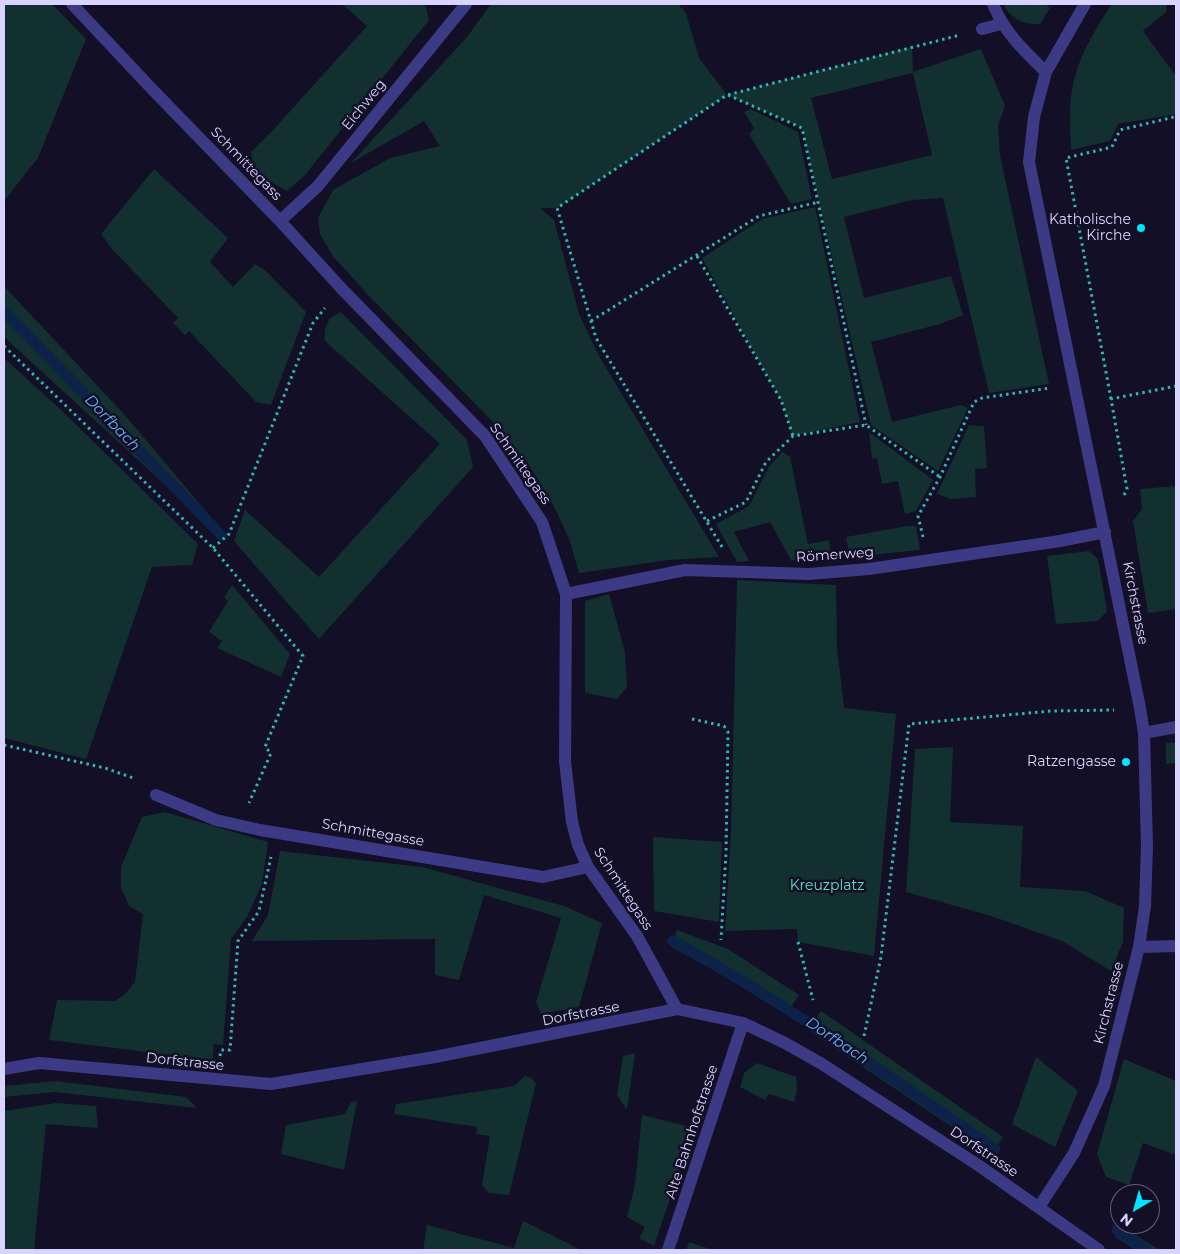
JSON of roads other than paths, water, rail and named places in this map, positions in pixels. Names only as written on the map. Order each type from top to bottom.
[{"type":"street","name":"Schmittegass","points":[[72,4],[280,221],[341,288],[485,436],[542,522],[566,594],[566,761],[568,793],[574,830],[588,867],[637,936],[677,1009]]},
{"type":"street","name":"Eichweg","points":[[280,221],[318,186],[466,4]]},
{"type":"street","points":[[993,4],[1001,24],[1022,49],[1046,72]]},
{"type":"street","name":"Kirchstrasse","points":[[1039,1207],[1074,1153],[1104,1086],[1139,947],[1148,847],[1144,733],[1106,532],[1029,162],[1034,117],[1046,72],[1085,4]]},
{"type":"street","points":[[982,29],[1001,24]]},
{"type":"street","name":"Römerweg","points":[[566,594],[685,570],[809,574],[869,569],[1060,542],[1106,532]]},
{"type":"street","points":[[1144,733],[1176,727]]},
{"type":"street","name":"Schmittegasse","points":[[156,795],[216,820],[239,826],[544,877],[588,867]]},
{"type":"street","points":[[1139,947],[1176,946]]},
{"type":"street","name":"Dorfstrasse","points":[[4,1069],[39,1062],[271,1084],[435,1057],[677,1009],[743,1023],[822,1064],[1039,1207],[1099,1250]]},
{"type":"street","name":"Alte Bahnhofstrasse","points":[[668,1250],[743,1023]]},
{"type":"waterway","name":"Dorfbach","points":[[4,311],[221,535]]},
{"type":"waterway","name":"Dorfbach","points":[[673,941],[796,1015],[995,1149]]},
{"type":"waterway","name":"Dorfbach","points":[[1123,1234],[1146,1250]]},
{"type":"place","name":"Katholische Kirche","points":[[1141,228]]},
{"type":"place","name":"Ratzengasse","points":[[1126,762]]},
{"type":"park label","name":"Kreuzplatz","points":[[827,886]]}]
